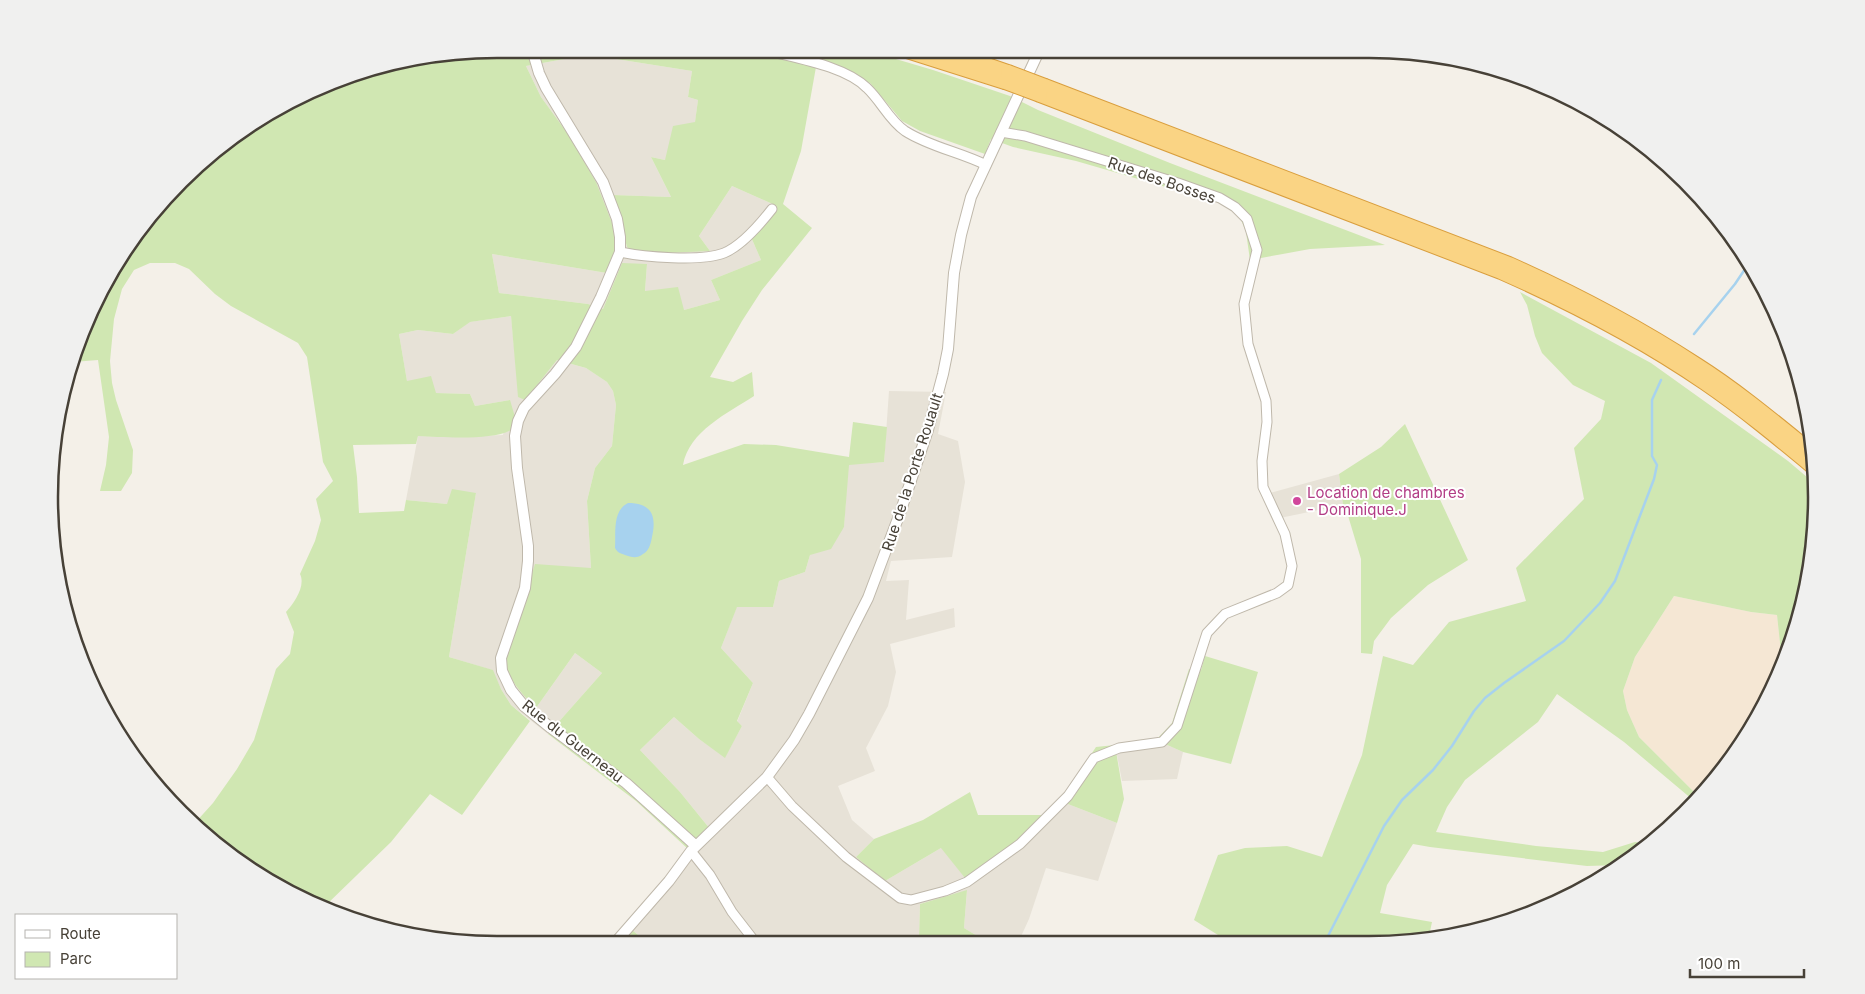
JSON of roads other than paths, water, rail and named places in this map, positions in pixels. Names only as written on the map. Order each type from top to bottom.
[{"type":"highway","points":[[935,58],[1006,77]]},
{"type":"highway","points":[[962,58],[1501,272],[1543,291],[1649,347],[1686,370],[1760,423],[1806,461]]},
{"type":"highway","points":[[1042,91],[1491,257],[1538,277],[1634,326],[1699,366],[1764,413],[1805,446]]},
{"type":"street","points":[[535,58],[546,88],[603,182],[617,219],[620,252],[642,257],[678,258],[724,253],[757,227],[772,208]]},
{"type":"street","points":[[794,58],[837,70],[854,77],[868,88],[890,116],[904,130],[923,141],[986,165]]},
{"type":"street","name":"Rue de la Porte Rouault","points":[[621,936],[669,881],[693,848],[767,777],[794,740],[868,598],[897,522],[928,430],[943,374],[949,341],[954,273],[960,235],[972,197],[1036,58]]},
{"type":"street","name":"Rue des Bosses","points":[[767,777],[792,806],[846,857],[900,898],[916,900],[945,891],[967,882],[1020,844],[1068,796],[1094,758],[1119,748],[1162,742],[1177,726],[1207,633],[1224,614],[1277,593],[1288,586],[1292,566],[1285,534],[1263,488],[1262,461],[1267,422],[1266,402],[1248,344],[1244,304],[1257,250],[1247,219],[1235,207],[1220,198],[1178,183],[1025,136],[1001,132]]},
{"type":"street","name":"Rue du Guerneau","points":[[620,252],[601,297],[576,347],[555,374],[524,408],[518,421],[515,436],[517,468],[528,546],[528,561],[525,588],[501,658],[502,671],[511,690],[524,706],[626,783],[693,848]]},
{"type":"street","points":[[693,848],[732,912],[751,936]]},
{"type":"water","points":[[628,503],[642,505],[647,508],[654,522],[652,537],[647,551],[641,556],[636,557],[620,553],[615,548],[617,517],[619,511]]},
{"type":"waterway","points":[[1694,334],[1744,270]]},
{"type":"waterway","points":[[1328,936],[1384,826],[1402,800],[1433,770],[1485,698],[1564,641],[1600,603],[1615,581],[1654,479],[1657,465],[1652,456],[1652,400],[1661,380]]},
{"type":"place","name":"Location de chambres - Dominique.J","points":[[1297,501]]}]
